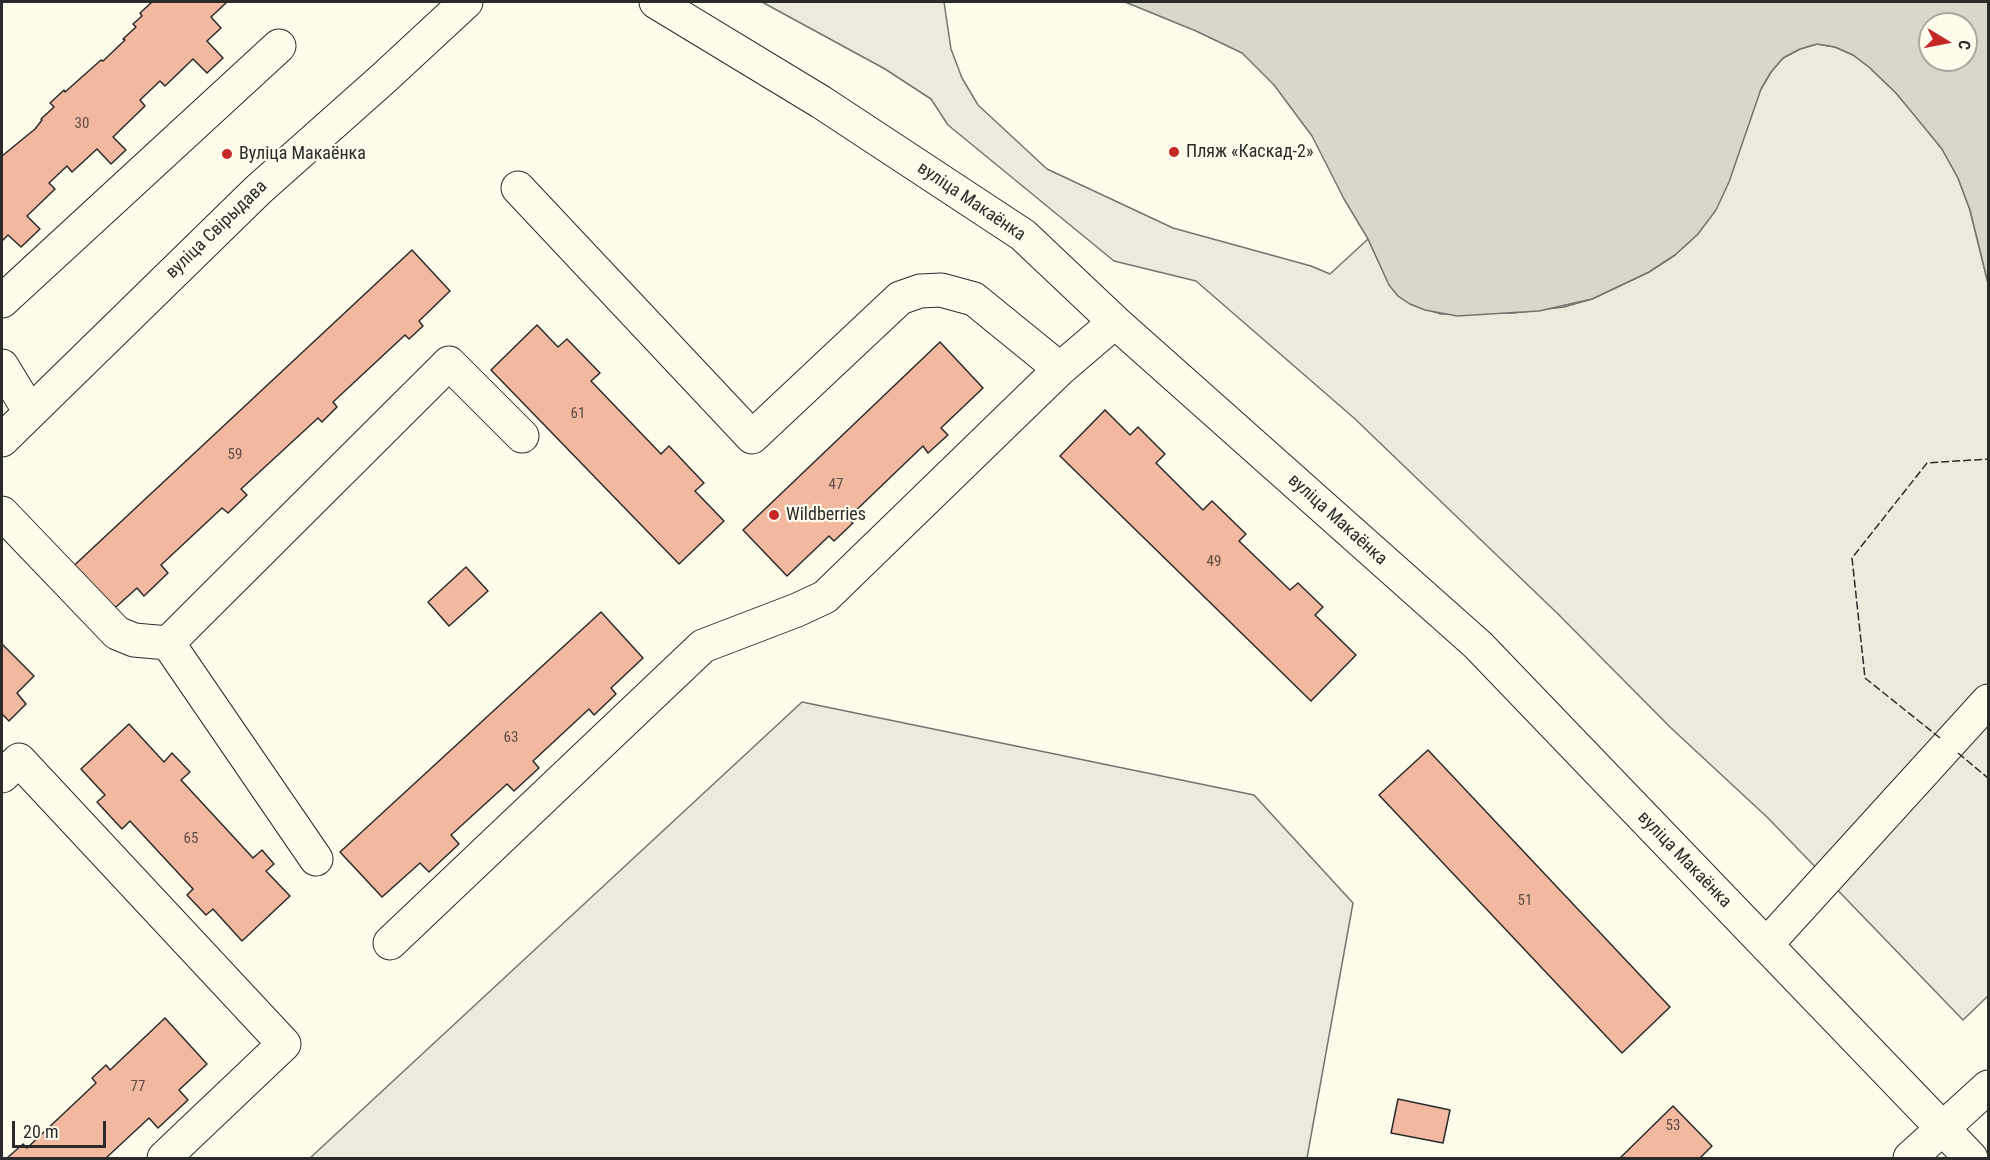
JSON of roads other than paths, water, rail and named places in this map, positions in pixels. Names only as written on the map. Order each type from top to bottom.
[{"type":"street","name":"вуліца Свірыдава","points":[[2,440],[258,190],[466,2]]},
{"type":"street","name":"вуліца Макаёнка","points":[[656,2],[821,102],[1023,235],[1116,322],[1478,645],[1971,1158]]},
{"type":"street","points":[[2,301],[279,46]]},
{"type":"street","points":[[518,188],[752,436],[900,298],[920,291],[941,290],[974,299],[1060,369]]},
{"type":"street","points":[[390,943],[703,646],[825,597],[1060,369],[1116,322]]},
{"type":"street","points":[[168,644],[449,363],[522,436]]},
{"type":"street","points":[[2,366],[30,412]]},
{"type":"street","points":[[2,513],[117,633],[134,640],[168,644],[316,859]]},
{"type":"street","points":[[1766,945],[1989,701]]},
{"type":"street","points":[[2,776],[19,760],[284,1044],[164,1158]]},
{"type":"street","points":[[1910,1158],[1989,1087]]},
{"type":"place","name":"Пляж «Каскад-2»","points":[[1174,152]]},
{"type":"place","name":"Вуліца Макаёнка","points":[[227,154]]},
{"type":"place","name":"Wildberries","points":[[774,515]]}]
